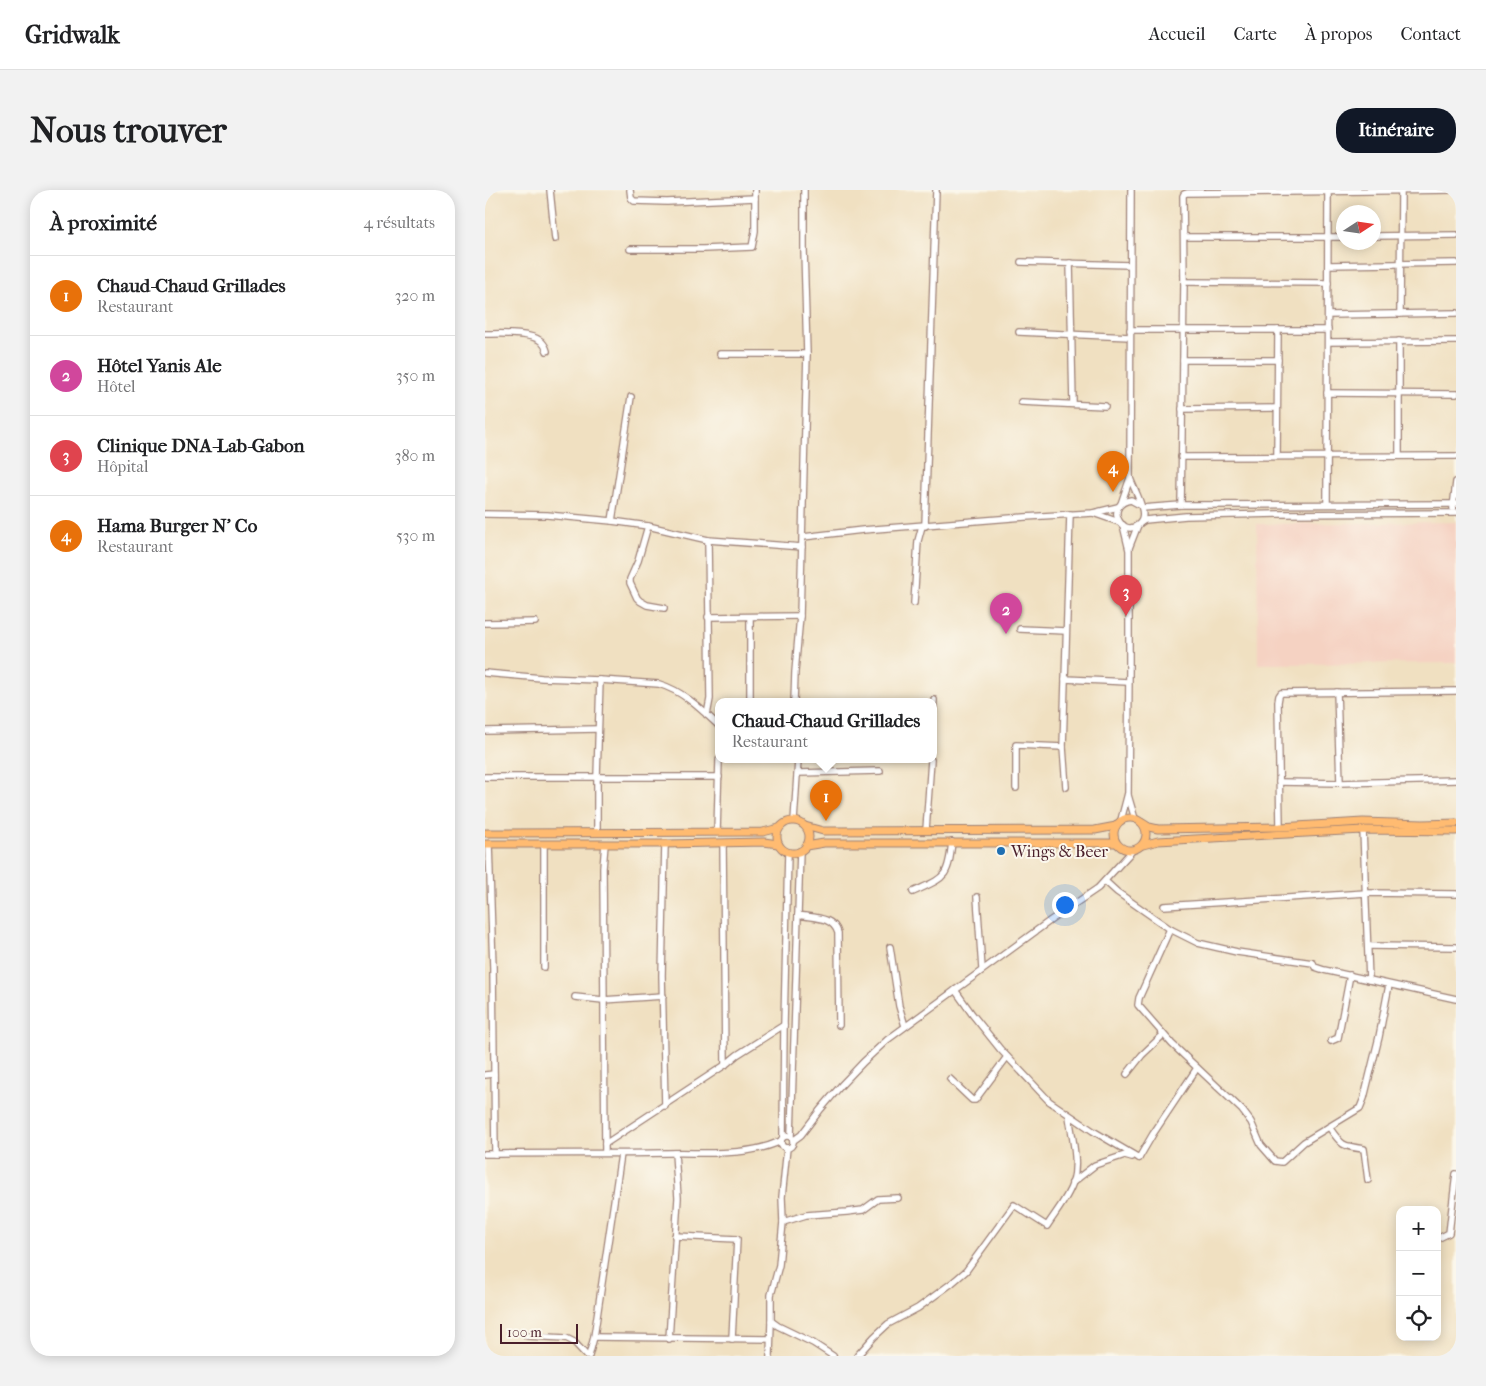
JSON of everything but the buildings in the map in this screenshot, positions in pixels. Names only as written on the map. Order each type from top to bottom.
[{"type":"main road","points":[[485,833],[763,832],[779,828],[786,822],[794,821],[823,831],[1095,830],[1119,823],[1128,818],[1158,829],[1280,827],[1363,822],[1456,823]]},
{"type":"main road","points":[[1138,821],[1145,829],[1146,834],[1143,844]]},
{"type":"main road","points":[[1119,823],[1114,834],[1116,843],[1123,849],[1133,850],[1143,844],[1158,841],[1363,830],[1456,831]]},
{"type":"main road","points":[[803,848],[809,836],[805,826]]},
{"type":"main road","points":[[779,828],[778,844],[788,852],[795,853],[803,848],[824,843],[1116,843]]},
{"type":"main road","points":[[487,844],[764,842],[778,844]]},
{"type":"street","points":[[550,190],[555,239]]},
{"type":"street","points":[[630,190],[631,198],[634,201],[667,202],[755,198]]},
{"type":"street","points":[[630,249],[752,247],[755,232],[755,190]]},
{"type":"street","points":[[793,698],[801,616],[807,354],[803,250],[804,190]]},
{"type":"street","points":[[914,603],[919,541],[923,526],[936,190]]},
{"type":"street","points":[[1119,823],[1128,793],[1129,550],[1117,515],[1130,478],[1131,190]]},
{"type":"street","points":[[1181,505],[1184,282],[1183,196],[1185,193],[1456,190]]},
{"type":"street","points":[[1327,504],[1328,191]]},
{"type":"street","points":[[1400,314],[1401,191]]},
{"type":"street","points":[[1381,236],[1456,235]]},
{"type":"street","points":[[1184,237],[1336,237]]},
{"type":"street","points":[[1021,262],[1130,264]]},
{"type":"street","points":[[1328,265],[1456,263]]},
{"type":"street","points":[[1070,264],[1073,404]]},
{"type":"street","points":[[1184,282],[1328,283]]},
{"type":"street","points":[[1328,315],[1456,313]]},
{"type":"street","points":[[1019,332],[1130,334],[1183,330],[1328,330]]},
{"type":"street","points":[[1277,456],[1278,330]]},
{"type":"street","points":[[485,334],[529,336],[543,343],[547,351]]},
{"type":"street","points":[[1399,341],[1399,456]]},
{"type":"street","points":[[1328,342],[1456,341]]},
{"type":"street","points":[[720,354],[807,354]]},
{"type":"street","points":[[1183,360],[1278,360]]},
{"type":"street","points":[[1327,393],[1456,394]]},
{"type":"street","points":[[612,520],[631,397]]},
{"type":"street","points":[[1021,402],[1105,406]]},
{"type":"street","points":[[1182,409],[1277,408]]},
{"type":"street","points":[[1181,457],[1456,456]]},
{"type":"street","points":[[1129,550],[1144,516],[1130,478]]},
{"type":"street","points":[[1093,513],[1130,527],[1145,520],[1186,516],[1454,513],[1456,482]]},
{"type":"street","points":[[803,536],[1093,513],[1131,500],[1138,502],[1141,506],[1455,504]]},
{"type":"street","points":[[485,514],[547,515],[612,520],[708,540],[802,547]]},
{"type":"street","points":[[1066,787],[1063,747],[1070,514]]},
{"type":"street","points":[[648,526],[638,561],[629,583],[639,601],[647,605],[663,608]]},
{"type":"street","points":[[707,715],[709,698],[708,540]]},
{"type":"street","points":[[708,617],[801,616]]},
{"type":"street","points":[[751,617],[751,698]]},
{"type":"street","points":[[485,623],[535,622]]},
{"type":"street","points":[[1020,628],[1066,630]]},
{"type":"street","points":[[485,673],[659,684],[685,696],[715,722]]},
{"type":"street","points":[[1065,679],[1128,682]]},
{"type":"street","points":[[597,833],[600,680]]},
{"type":"street","points":[[1280,827],[1279,696],[1281,693],[1456,691]]},
{"type":"street","points":[[1337,692],[1340,783]]},
{"type":"street","points":[[485,731],[598,729]]},
{"type":"street","points":[[1016,788],[1016,745],[1063,747]]},
{"type":"street","points":[[717,832],[719,763]]},
{"type":"street","points":[[794,821],[798,763]]},
{"type":"street","points":[[926,830],[931,763]]},
{"type":"street","points":[[797,773],[880,771]]},
{"type":"street","points":[[485,776],[719,777]]},
{"type":"street","points":[[1279,782],[1340,783],[1456,780]]},
{"type":"street","points":[[1128,793],[1138,821]]},
{"type":"street","points":[[1363,830],[1369,980]]},
{"type":"street","points":[[913,892],[934,882],[946,873],[953,842]]},
{"type":"street","points":[[723,843],[725,1065]]},
{"type":"street","points":[[487,844],[493,968],[495,1154]]},
{"type":"street","points":[[545,844],[545,967]]},
{"type":"street","points":[[605,844],[603,868],[605,1153]]},
{"type":"street","points":[[665,844],[663,996],[665,1106]]},
{"type":"street","points":[[787,1148],[791,1147],[793,1138],[799,916],[803,848]]},
{"type":"street","points":[[485,1154],[710,1154],[768,1147],[787,1135],[793,1138],[801,1135],[837,1088],[865,1059],[887,1040],[1097,888],[1133,850]]},
{"type":"street","points":[[787,1148],[783,1146],[782,1139],[788,852]]},
{"type":"street","points":[[1105,881],[1117,892],[1170,929],[1198,942],[1237,952],[1313,963],[1315,968],[1456,999]]},
{"type":"street","points":[[1164,906],[1366,893],[1456,894]]},
{"type":"street","points":[[977,897],[982,970]]},
{"type":"street","points":[[799,916],[826,919],[837,928],[839,1025]]},
{"type":"street","points":[[1170,929],[1137,1002],[1139,1007],[1163,1035],[1242,1110],[1251,1122],[1261,1145],[1275,1161],[1282,1162],[1304,1142],[1360,1108],[1379,1037],[1389,985]]},
{"type":"street","points":[[1368,946],[1456,947]]},
{"type":"street","points":[[890,947],[899,1006],[905,1026]]},
{"type":"street","points":[[1331,1041],[1338,1038],[1350,975]]},
{"type":"street","points":[[955,990],[1007,1057],[1049,1101],[1069,1116],[1139,1158]]},
{"type":"street","points":[[575,997],[603,1000],[663,996]]},
{"type":"street","points":[[605,1144],[665,1106],[783,1025]]},
{"type":"street","points":[[1127,1074],[1142,1055],[1163,1035]]},
{"type":"street","points":[[950,1079],[972,1100],[975,1100],[1007,1057]]},
{"type":"street","points":[[1139,1158],[1197,1068]]},
{"type":"street","points":[[485,1074],[494,1074]]},
{"type":"street","points":[[857,1356],[874,1336],[888,1324],[918,1308],[965,1271],[1014,1206],[1047,1226],[1065,1199],[1072,1184],[1075,1166],[1069,1116]]},
{"type":"street","points":[[1329,1127],[1337,1139],[1346,1146],[1364,1149],[1368,1180]]},
{"type":"street","points":[[770,1356],[771,1295],[779,1264],[783,1222],[782,1197],[787,1148]]},
{"type":"street","points":[[669,1339],[678,1198],[675,1153]]},
{"type":"street","points":[[527,1336],[566,1338],[574,1342],[588,1356],[594,1337],[621,1154]]},
{"type":"street","points":[[1072,1184],[1095,1165],[1125,1155],[1139,1158]]},
{"type":"street","points":[[1441,1237],[1449,1233],[1456,1174]]},
{"type":"street","points":[[783,1222],[807,1215],[863,1210],[878,1199],[898,1198]]},
{"type":"street","points":[[675,1236],[737,1239],[732,1339]]},
{"type":"street","points":[[771,1321],[833,1356]]},
{"type":"street","points":[[594,1337],[770,1339]]},
{"type":"shaded area","points":[[1456,522],[1456,663],[1258,664],[1257,524]]},
{"type":"place","name":"Hama Burger N' Co","points":[[1113,492]]},
{"type":"place","name":"Clinique DNA-Lab-Gabon","points":[[1126,616]]},
{"type":"place","name":"Hôtel Yanis Ale","points":[[1006,634]]},
{"type":"place","name":"Chaud-Chaud Grillades","points":[[826,821]]},
{"type":"place","name":"Wings & Beer","points":[[1001,851]]}]
